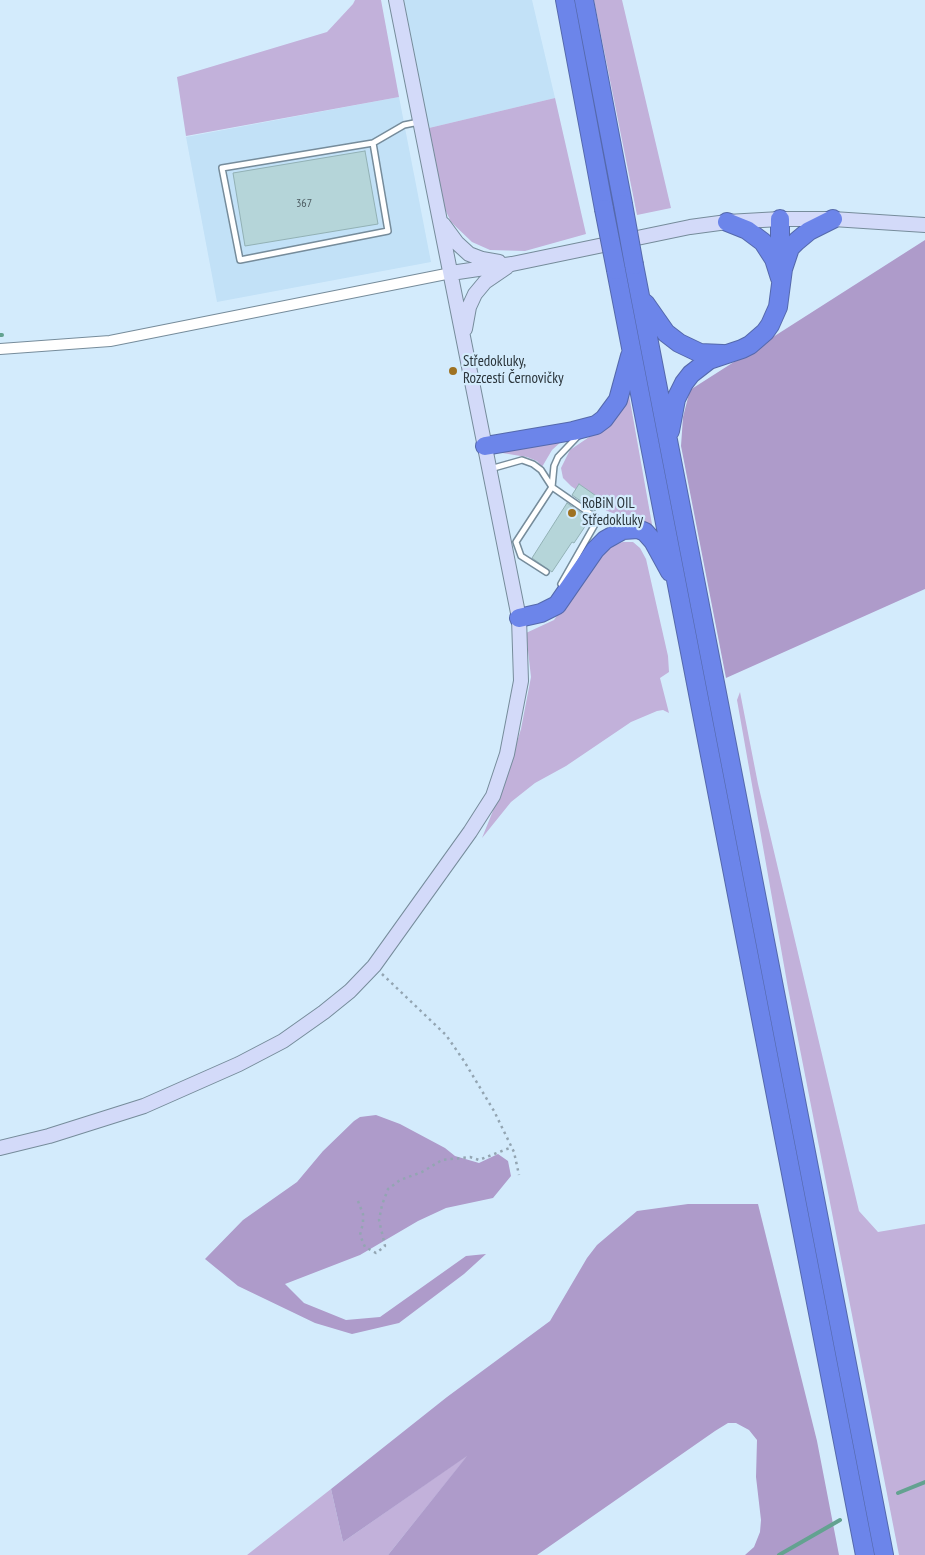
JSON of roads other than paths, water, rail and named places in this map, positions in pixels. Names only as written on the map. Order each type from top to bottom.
[{"type":"highway","points":[[565,0],[865,1555]]},
{"type":"highway","points":[[584,0],[884,1555]]},
{"type":"highway","points":[[780,219],[780,288]]},
{"type":"highway","points":[[668,438],[676,400],[684,383],[699,367],[724,354],[742,349],[765,332],[778,307],[784,263],[790,248],[809,231],[833,219]]},
{"type":"highway","points":[[727,222],[747,230],[763,242],[774,259],[780,278],[780,288]]},
{"type":"highway","points":[[641,296],[666,333],[679,344],[700,352],[724,354]]},
{"type":"highway","points":[[485,446],[586,429],[596,425],[604,419],[618,400],[631,348]]},
{"type":"highway","points":[[519,618],[541,613],[557,605],[563,599],[595,550],[616,534],[632,528],[644,532],[653,541],[678,586]]},
{"type":"street","points":[[0,1148],[49,1136],[144,1106],[239,1064],[283,1041],[324,1012],[350,992],[374,966],[470,832],[493,796],[507,754],[521,680],[519,618],[396,0]]},
{"type":"street","points":[[440,216],[456,243],[469,254],[482,259],[512,264]]},
{"type":"street","points":[[0,349],[110,341],[451,273],[512,264],[690,227],[727,222],[833,219],[925,225]]},
{"type":"street","points":[[464,342],[469,307],[475,294],[496,273],[512,264]]},
{"type":"lane","points":[[373,143],[388,232],[240,260],[222,168],[373,143],[404,124],[420,122]]},
{"type":"lane","points":[[546,572],[521,556],[516,542],[552,487],[554,466],[558,457],[586,429]]},
{"type":"lane","points":[[490,469],[522,460],[533,464],[541,470],[552,487],[598,520],[632,528]]},
{"type":"lane","points":[[558,591],[598,520]]},
{"type":"lane","points":[[541,613],[553,599]]},
{"type":"waterway","points":[[898,1493],[925,1482]]},
{"type":"waterway","points":[[779,1555],[840,1520]]},
{"type":"place","name":"Středokluky, Rozcestí Černovičky","points":[[453,371]]},
{"type":"place","name":"RoBiN OIL Středokluky","points":[[572,513]]}]
